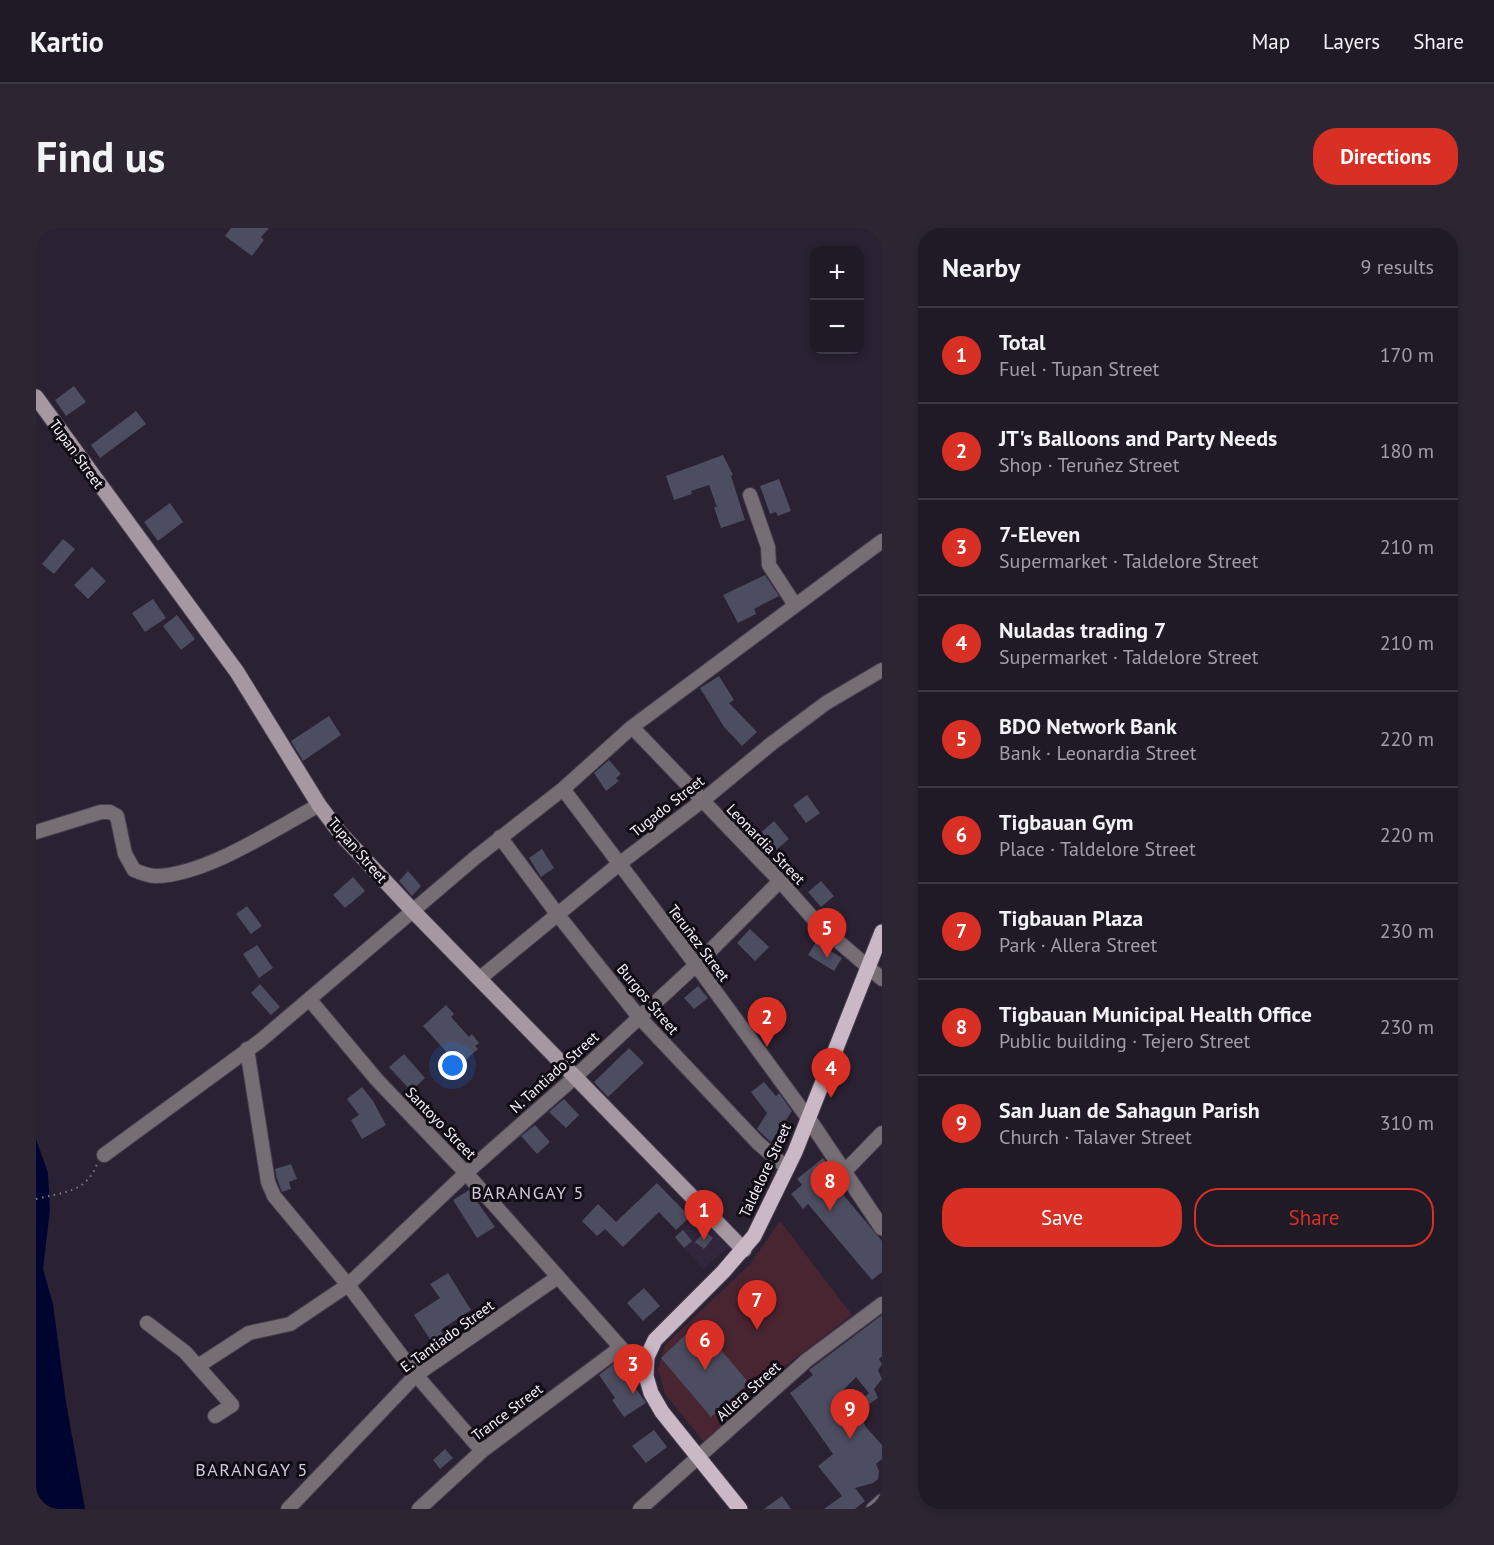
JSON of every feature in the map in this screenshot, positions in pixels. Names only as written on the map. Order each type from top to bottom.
[{"type":"main road","name":"Tupan Street","points":[[36,398],[237,672],[319,805],[340,833],[414,912],[744,1250]]},
{"type":"main road","name":"Taldelore Street","points":[[646,1376],[647,1357],[655,1340],[744,1250],[754,1236],[788,1168],[882,932]]},
{"type":"main road","points":[[646,1376],[651,1393],[662,1413],[740,1509]]},
{"type":"street","points":[[750,495],[768,547],[770,565],[795,605]]},
{"type":"street","points":[[104,1155],[260,1041],[500,837],[562,789],[632,726],[882,541]]},
{"type":"street","name":"Tugado Street","points":[[479,979],[619,864],[702,801],[771,744],[826,703],[882,670]]},
{"type":"street","name":"Leonardia Street","points":[[632,726],[818,924],[882,979]]},
{"type":"street","name":"Teruñez Street","points":[[562,789],[696,965],[808,1118]]},
{"type":"street","points":[[36,832],[100,812],[111,812],[117,816],[124,854],[134,870],[156,876],[182,872],[212,862],[319,805]]},
{"type":"street","name":"Burgos Street","points":[[500,837],[639,1017],[758,1143],[788,1168]]},
{"type":"street","name":"N. Tantiado Street","points":[[198,1366],[249,1333],[290,1324],[348,1285],[466,1173],[575,1077],[696,965],[780,881]]},
{"type":"street","name":"Santoyo Street","points":[[309,1000],[377,1080],[466,1173],[646,1376]]},
{"type":"street","points":[[247,1049],[268,1182],[274,1196],[348,1285],[416,1375],[482,1451]]},
{"type":"street","points":[[808,1118],[882,1228]]},
{"type":"street","points":[[844,1172],[882,1134]]},
{"type":"street","name":"E. Tantiado Street","points":[[288,1509],[416,1375],[558,1277]]},
{"type":"street","name":"Allera Street","points":[[640,1509],[807,1360],[882,1304]]},
{"type":"street","points":[[147,1323],[185,1352],[232,1405],[215,1416]]},
{"type":"street","name":"Trance Street","points":[[419,1509],[482,1451],[620,1347]]},
{"type":"street","points":[[873,1509],[882,1502]]},
{"type":"path","points":[[36,1199],[86,1184],[104,1155]]},
{"type":"shaded area","points":[[698,1214],[728,1247],[703,1269],[674,1237]]},
{"type":"shaded area","points":[[780,1221],[852,1315],[777,1372],[704,1442],[665,1394],[658,1370],[665,1345],[750,1264]]},
{"type":"water","points":[[36,1139],[48,1173],[50,1210],[43,1269],[53,1304],[66,1402],[85,1509],[36,1509]]},
{"type":"building","points":[[231,228],[269,228],[261,237],[264,240],[252,256],[225,236]]},
{"type":"building","points":[[74,386],[86,402],[66,416],[55,400]]},
{"type":"building","points":[[136,411],[146,424],[100,458],[91,445]]},
{"type":"building","points":[[723,455],[733,475],[731,476],[745,520],[721,528],[709,485],[674,500],[666,476]]},
{"type":"building","points":[[779,479],[791,511],[778,516],[776,512],[770,514],[760,486]]},
{"type":"building","points":[[170,503],[183,522],[158,541],[144,522]]},
{"type":"building","points":[[63,539],[75,549],[54,574],[42,564]]},
{"type":"building","points":[[92,567],[106,581],[88,599],[74,585]]},
{"type":"building","points":[[765,575],[779,596],[754,609],[756,614],[738,623],[723,595]]},
{"type":"building","points":[[153,599],[166,618],[145,632],[132,613]]},
{"type":"building","points":[[177,615],[195,639],[181,650],[163,626]]},
{"type":"building","points":[[719,676],[734,700],[729,703],[757,732],[742,746],[724,727],[700,688]]},
{"type":"building","points":[[329,716],[341,735],[303,761],[291,741]]},
{"type":"building","points":[[609,760],[621,774],[616,778],[619,781],[606,791],[594,773]]},
{"type":"building","points":[[807,795],[820,813],[806,823],[793,805]]},
{"type":"building","points":[[774,821],[789,839],[770,855],[755,838]]},
{"type":"building","points":[[542,849],[554,868],[541,877],[529,858]]},
{"type":"building","points":[[408,871],[421,886],[412,896],[399,881]]},
{"type":"building","points":[[353,877],[365,891],[345,908],[333,895]]},
{"type":"building","points":[[821,881],[834,896],[821,907],[808,892]]},
{"type":"building","points":[[247,906],[262,926],[251,934],[236,914]]},
{"type":"building","points":[[750,929],[769,947],[755,961],[737,943]]},
{"type":"building","points":[[816,942],[842,958],[834,971],[808,955]]},
{"type":"building","points":[[257,945],[273,968],[259,978],[243,954]]},
{"type":"building","points":[[260,984],[280,1007],[271,1015],[251,993]]},
{"type":"building","points":[[698,986],[708,998],[694,1009],[684,998]]},
{"type":"building","points":[[446,1005],[454,1014],[451,1017],[469,1037],[472,1034],[479,1043],[475,1046],[478,1049],[459,1066],[423,1026]]},
{"type":"building","points":[[629,1048],[644,1063],[608,1097],[594,1082]]},
{"type":"building","points":[[404,1054],[425,1078],[411,1091],[389,1067]]},
{"type":"building","points":[[764,1082],[776,1096],[779,1093],[792,1111],[771,1142],[757,1129],[767,1113],[751,1092]]},
{"type":"building","points":[[362,1087],[373,1101],[386,1125],[362,1139],[351,1120],[359,1115],[347,1099]]},
{"type":"building","points":[[564,1099],[579,1115],[566,1128],[549,1112]]},
{"type":"building","points":[[535,1125],[550,1142],[537,1154],[521,1136]]},
{"type":"building","points":[[823,1158],[835,1175],[830,1179],[882,1241],[882,1272],[872,1280],[808,1204],[803,1209],[791,1194],[802,1185],[797,1179]]},
{"type":"building","points":[[291,1164],[297,1179],[289,1182],[291,1189],[282,1192],[275,1169]]},
{"type":"building","points":[[657,1183],[690,1217],[676,1230],[659,1212],[623,1247],[605,1229],[597,1236],[582,1221],[598,1204],[616,1222]]},
{"type":"building","points":[[469,1190],[495,1227],[477,1238],[453,1200]]},
{"type":"building","points":[[683,1230],[692,1241],[684,1248],[675,1237]]},
{"type":"building","points":[[705,1231],[713,1238],[704,1249],[695,1242]]},
{"type":"building","points":[[448,1273],[471,1310],[441,1330],[443,1334],[432,1342],[414,1315],[440,1298],[430,1284]]},
{"type":"building","points":[[644,1288],[660,1306],[643,1321],[627,1303]]},
{"type":"building","points":[[882,1315],[882,1356],[879,1359],[882,1364],[878,1370],[882,1379],[874,1389],[878,1398],[857,1412],[866,1427],[882,1445],[882,1459],[876,1464],[879,1471],[878,1479],[873,1483],[855,1488],[865,1501],[855,1509],[824,1509],[842,1496],[818,1466],[833,1454],[790,1393],[813,1375],[809,1370]],"holes":[[[856,1377],[869,1393],[854,1406],[843,1390]]]},
{"type":"building","points":[[698,1323],[749,1383],[711,1417],[661,1358]]},
{"type":"building","points":[[617,1361],[646,1403],[624,1417],[612,1400],[615,1398],[599,1375]]},
{"type":"building","points":[[654,1430],[667,1447],[646,1463],[632,1446]]},
{"type":"building","points":[[445,1449],[453,1458],[440,1469],[433,1460]]},
{"type":"building","points":[[782,1496],[791,1509],[764,1509]]},
{"type":"place","name":"BDO Network Bank","points":[[827,958]]},
{"type":"place","name":"JT's Balloons and Party Needs","points":[[767,1047]]},
{"type":"place","name":"Nuladas trading 7","points":[[831,1098]]},
{"type":"place","name":"Tigbauan Municipal Health Office","points":[[830,1211]]},
{"type":"place","name":"Total","points":[[704,1240]]},
{"type":"place","name":"Tigbauan Plaza","points":[[757,1330]]},
{"type":"place","name":"Tigbauan Gym","points":[[705,1370]]},
{"type":"place","name":"7-Eleven","points":[[633,1394]]},
{"type":"place","name":"San Juan de Sahagun Parish","points":[[850,1439]]},
{"type":"district","name":"BARANGAY 5","points":[[528,1192]]},
{"type":"district","name":"BARANGAY 5","points":[[252,1469]]}]
